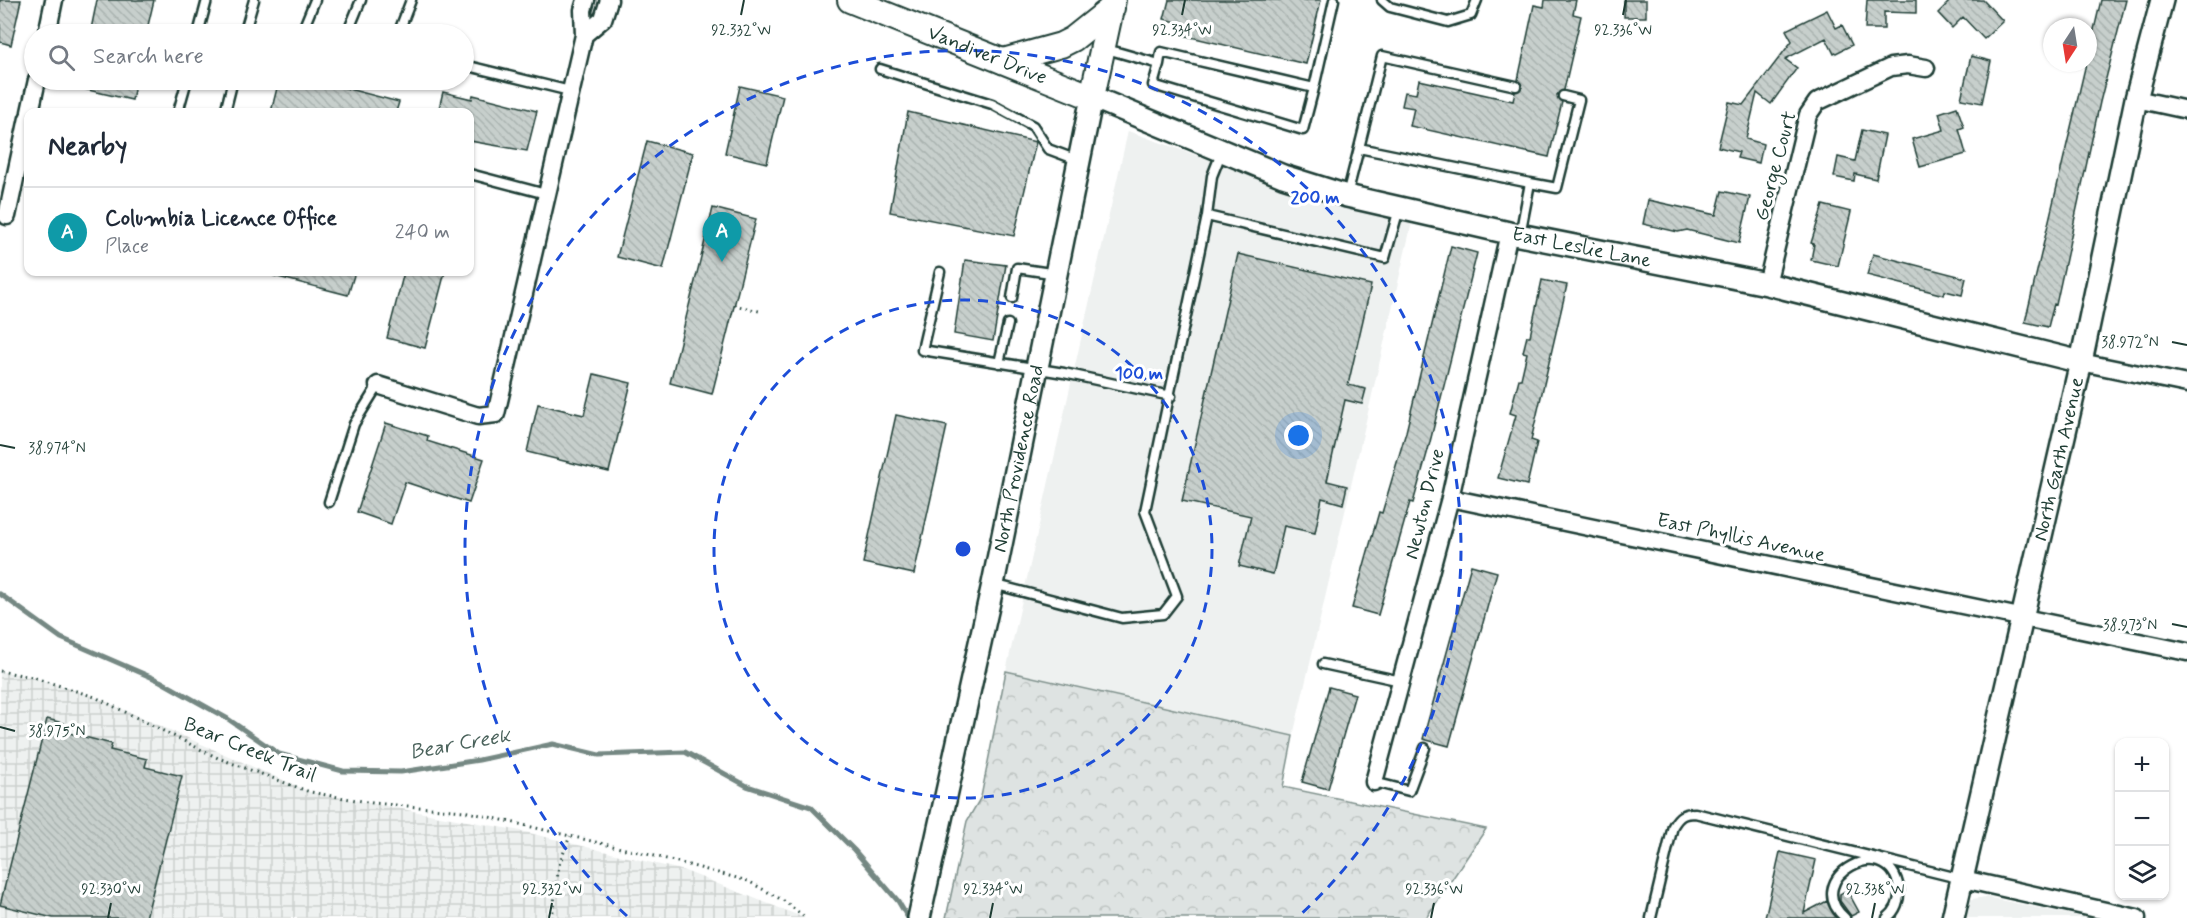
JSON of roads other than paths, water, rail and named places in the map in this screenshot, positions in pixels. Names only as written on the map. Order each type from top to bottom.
[{"type":"main road","name":"Vandiver Drive","points":[[850,0],[1092,97]]},
{"type":"main road","points":[[1003,62],[1073,39],[1113,4]]},
{"type":"main road","name":"North Providence Road","points":[[1092,97],[1113,4]]},
{"type":"street","points":[[49,24],[54,0]]},
{"type":"street","points":[[378,385],[478,416],[496,414],[584,35],[583,10],[586,0]]},
{"type":"street","points":[[584,35],[603,19],[609,0]]},
{"type":"street","name":"North Garth Avenue","points":[[1953,918],[2081,362],[2136,99],[2162,0]]},
{"type":"street","name":"George Court","points":[[1767,285],[1808,115],[1817,102],[1891,67],[1908,65],[1926,68]]},
{"type":"street","points":[[31,108],[35,90]]},
{"type":"street","name":"East Leslie Lane","points":[[1092,97],[1283,176],[1347,196],[1514,234],[1767,285],[2081,362]]},
{"type":"street","name":"North Providence Road","points":[[919,918],[993,584],[1058,274],[1092,97]]},
{"type":"street","points":[[2136,99],[2187,110]]},
{"type":"street","points":[[7,216],[24,137]]},
{"type":"street","name":"Newton Drive","points":[[1374,782],[1450,498],[1514,234]]},
{"type":"street","points":[[2081,362],[2187,384]]},
{"type":"street","name":"East Phyllis Avenue","points":[[1450,498],[2187,652]]},
{"type":"street","points":[[1963,879],[2128,917]]},
{"type":"lane","points":[[201,24],[207,0]]},
{"type":"lane","points":[[247,24],[254,0]]},
{"type":"lane","points":[[305,24],[315,0]]},
{"type":"lane","points":[[351,24],[361,0]]},
{"type":"lane","points":[[402,24],[411,0]]},
{"type":"lane","points":[[1314,88],[1161,52],[1153,85],[1303,130],[1314,88],[1334,0]]},
{"type":"lane","points":[[1383,0],[1390,7],[1448,22],[1471,15],[1477,0]]},
{"type":"lane","points":[[1103,48],[1159,63]]},
{"type":"lane","points":[[1347,196],[1382,56],[1516,86]]},
{"type":"lane","points":[[474,67],[570,91]]},
{"type":"lane","points":[[880,69],[992,104],[1033,126],[1048,149],[1080,161]]},
{"type":"lane","points":[[179,108],[184,90]]},
{"type":"lane","points":[[226,108],[230,90]]},
{"type":"lane","points":[[1359,148],[1557,188],[1579,99],[1563,96]]},
{"type":"lane","points":[[993,584],[1122,618],[1162,614],[1177,596],[1145,511],[1171,396],[1207,216],[1212,177],[1222,151]]},
{"type":"lane","points":[[474,175],[546,194]]},
{"type":"lane","points":[[1514,234],[1530,183]]},
{"type":"lane","points":[[1207,216],[1385,258],[1400,208]]},
{"type":"lane","points":[[1012,298],[1017,268],[1058,274]]},
{"type":"lane","points":[[940,272],[922,350],[1038,369],[1171,396]]},
{"type":"lane","points":[[999,363],[1008,324]]},
{"type":"lane","points":[[329,502],[354,424],[378,385]]},
{"type":"lane","points":[[1323,664],[1401,681]]},
{"type":"lane","points":[[1374,782],[1409,791],[1425,748]]},
{"type":"lane","points":[[1651,918],[1672,826],[1678,817],[1686,813],[1695,813],[1876,860],[1963,879]]},
{"type":"lane","points":[[1845,918],[1836,905],[1833,895],[1839,875],[1855,862],[1876,860],[1885,866],[1898,884],[1897,906],[1887,918]]},
{"type":"waterway","name":"Bear Creek","points":[[0,594],[61,638],[160,681],[228,719],[279,754],[343,771],[401,772],[479,760],[553,744],[599,755],[685,752],[747,786],[811,807],[854,850],[898,901],[908,918]]},
{"type":"place","name":"Columbia Licence Office","points":[[722,262]]}]
